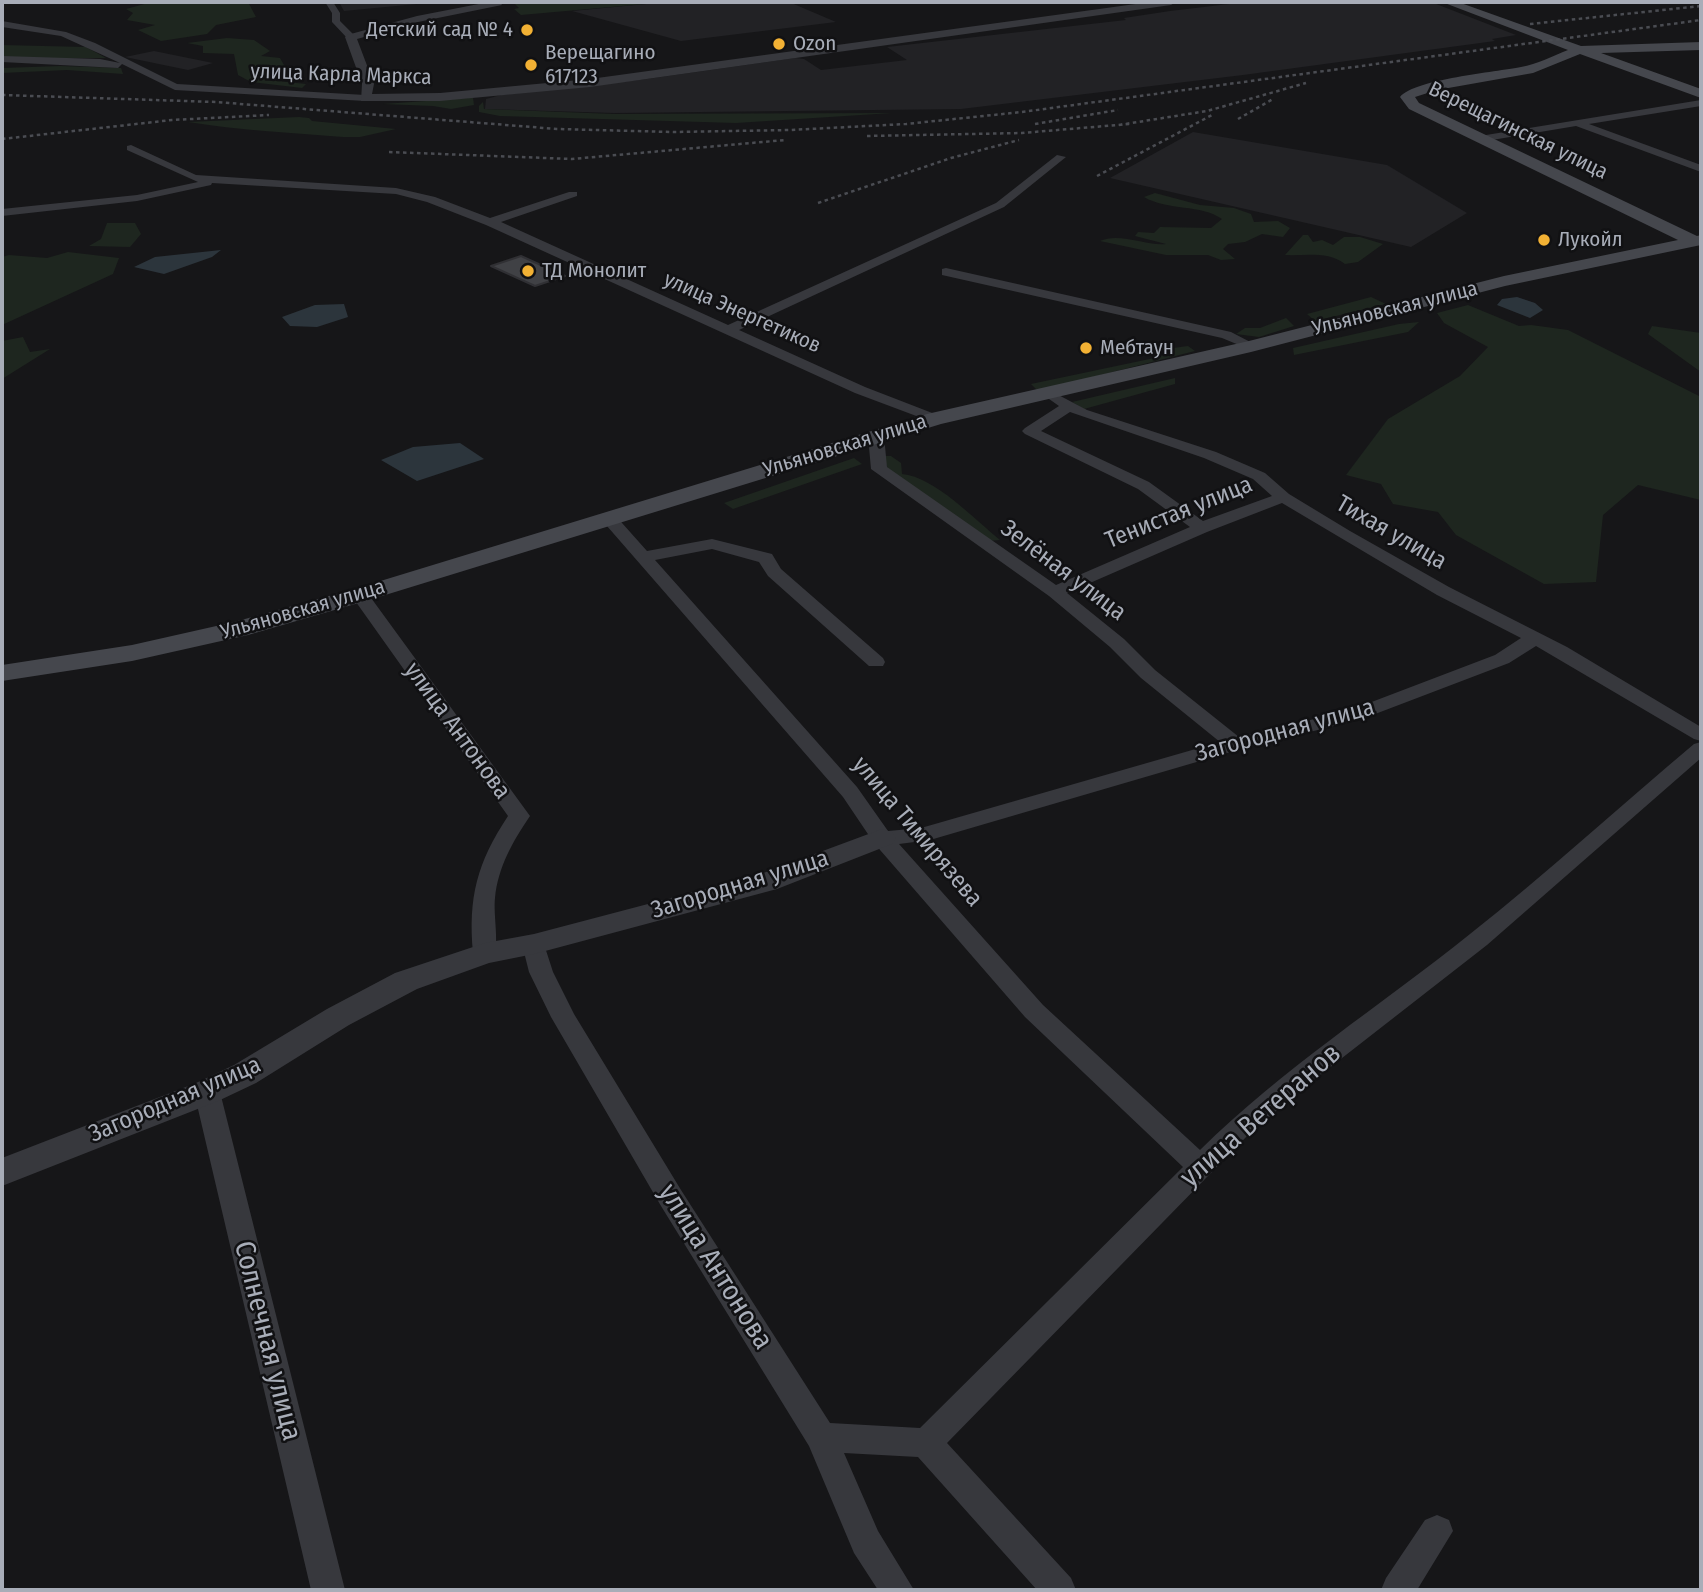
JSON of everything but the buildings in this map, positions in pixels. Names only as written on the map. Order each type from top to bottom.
[{"type":"main road","points":[[1448,2],[1701,94]]},
{"type":"main road","name":"Верещагинская улица","points":[[1698,240],[1480,139],[1414,106],[1407,97],[1411,93],[1435,86],[1528,70],[1580,50],[1700,47]]},
{"type":"main road","name":"Ульяновская улица","points":[[2,673],[69,664],[170,645],[359,595],[935,419],[1251,346],[1504,281],[1698,240]]},
{"type":"street","points":[[329,2],[336,13],[336,22],[351,37],[368,84],[365,99]]},
{"type":"street","points":[[351,37],[408,21],[497,5],[494,2]]},
{"type":"street","points":[[1085,2],[1105,11]]},
{"type":"street","name":"улица Карла Маркса","points":[[134,68],[176,88],[365,99],[440,97],[567,86],[1171,2]]},
{"type":"street","points":[[2,24],[63,34],[92,45],[134,68]]},
{"type":"street","points":[[2,59],[100,62],[134,68]]},
{"type":"street","points":[[1480,139],[1701,103]]},
{"type":"street","points":[[1578,124],[1701,169]]},
{"type":"street","name":"улица Энергетиков","points":[[131,148],[194,178],[396,191],[430,199],[489,222],[860,390],[935,419]]},
{"type":"street","points":[[728,330],[1000,205],[1060,157]]},
{"type":"street","points":[[5,214],[137,198],[223,179]]},
{"type":"street","points":[[489,222],[573,194]]},
{"type":"street","points":[[946,272],[1226,335],[1251,346]]},
{"type":"street","name":"Тихая улица","points":[[1049,394],[1068,407],[1210,455],[1259,476],[1283,498],[1443,591],[1535,638],[1701,734]]},
{"type":"street","points":[[1068,407],[1030,431],[1130,480],[1187,513],[1201,528]]},
{"type":"street","name":"Зелёная улица","points":[[876,436],[879,469],[1055,592],[1117,643],[1148,674],[1235,744]]},
{"type":"street","name":"Тенистая улица","points":[[1055,592],[1201,528],[1283,498]]},
{"type":"street","name":"улица Тимирязева","points":[[608,518],[850,792],[882,838],[1034,1011],[1199,1166]]},
{"type":"street","points":[[645,557],[712,544],[766,558],[774,572],[876,662]]},
{"type":"street","name":"улица Антонова","points":[[359,595],[519,816],[498,847],[487,876],[481,921],[485,953]]},
{"type":"street","name":"Загородная улица","points":[[2,1172],[207,1092],[245,1074],[406,981],[485,953],[534,944],[767,882],[882,838],[922,835],[1235,744],[1355,715],[1503,659],[1535,638]]},
{"type":"street","name":"улица Ветеранов","points":[[926,1443],[1199,1166],[1292,1083],[1479,939],[1701,748]]},
{"type":"street","name":"улица Антонова","points":[[534,944],[541,972],[563,1017],[671,1198],[821,1437],[866,1542],[897,1590]]},
{"type":"street","name":"Солнечная улица","points":[[207,1092],[328,1590]]},
{"type":"street","points":[[821,1437],[926,1443],[1059,1590]]},
{"type":"street","points":[[1398,1590],[1437,1531]]},
{"type":"shaded area","points":[[152,2],[248,2],[256,17],[216,25],[207,34],[161,41],[138,30],[155,25],[127,20],[133,13],[126,9]]},
{"type":"shaded area","points":[[339,2],[426,2],[427,3],[344,11]]},
{"type":"shaded area","points":[[513,2],[667,2],[521,15],[514,9],[519,8]]},
{"type":"shaded area","points":[[667,2],[789,2],[836,22],[681,41],[572,11]]},
{"type":"shaded area","points":[[1246,2],[1431,2],[1516,35],[1492,39],[1495,41],[1243,75],[961,109],[615,113],[485,109],[486,99],[501,95],[647,79],[795,58],[804,59],[821,70],[907,60],[887,47],[1126,20],[1124,18]]},
{"type":"shaded area","points":[[227,38],[254,40],[270,51],[261,56],[280,58],[284,65],[301,71],[303,76],[273,71],[262,75],[268,80],[306,84],[302,88],[251,82],[238,75],[234,54],[203,53],[203,46],[187,43]]},
{"type":"shaded area","points":[[2,45],[86,47],[106,58],[2,58]]},
{"type":"shaded area","points":[[154,51],[213,63],[188,70],[125,57]]},
{"type":"shaded area","points":[[2,68],[121,68],[123,74],[67,70],[2,73]]},
{"type":"shaded area","points":[[473,98],[474,105],[451,109],[383,104]]},
{"type":"shaded area","points":[[483,102],[484,109],[614,114],[892,113],[736,123],[500,116],[479,112],[479,106]]},
{"type":"shaded area","points":[[299,117],[312,121],[396,129],[360,137],[343,137],[188,122]]},
{"type":"shaded area","points":[[1193,132],[1387,165],[1467,213],[1411,247],[1110,178]]},
{"type":"shaded area","points":[[1155,193],[1200,205],[1234,208],[1251,214],[1254,222],[1278,221],[1290,228],[1283,237],[1262,234],[1245,242],[1228,244],[1223,249],[1235,259],[1221,260],[1208,255],[1166,255],[1100,241],[1116,238],[1166,244],[1135,236],[1138,232],[1154,233],[1160,227],[1211,228],[1222,219],[1204,211],[1163,204],[1144,197]]},
{"type":"shaded area","points":[[107,223],[135,223],[141,234],[130,247],[89,246],[101,239]]},
{"type":"shaded area","points":[[1303,235],[1308,235],[1313,242],[1322,240],[1333,245],[1344,237],[1360,237],[1383,244],[1358,262],[1345,264],[1331,257],[1285,255]]},
{"type":"shaded area","points":[[221,250],[212,257],[164,274],[134,267],[155,257]]},
{"type":"shaded area","points":[[68,252],[119,258],[113,274],[2,325],[2,257],[9,255],[47,258]]},
{"type":"shaded area","points":[[1371,297],[1386,304],[1315,321],[1307,314]]},
{"type":"shaded area","points":[[1517,297],[1535,303],[1543,310],[1530,318],[1497,305],[1502,299]]},
{"type":"shaded area","points":[[344,304],[348,317],[317,327],[290,326],[282,317],[315,305]]},
{"type":"shaded area","points":[[1468,305],[1519,326],[1568,330],[1701,397],[1701,500],[1638,485],[1603,515],[1596,582],[1544,584],[1456,535],[1438,512],[1393,504],[1381,484],[1346,475],[1388,419],[1460,376],[1488,347],[1444,323],[1437,313]]},
{"type":"shaded area","points":[[1286,318],[1294,326],[1259,337],[1236,334],[1245,328],[1260,328]]},
{"type":"shaded area","points":[[1419,322],[1408,332],[1294,355],[1293,348]]},
{"type":"shaded area","points":[[1652,326],[1701,333],[1701,372],[1648,334]]},
{"type":"shaded area","points":[[23,337],[30,352],[50,349],[2,379],[2,341]]},
{"type":"shaded area","points":[[1188,346],[1195,351],[1038,391],[1031,384],[1159,357],[1173,348]]},
{"type":"shaded area","points":[[1175,378],[1175,384],[1084,409],[1072,402]]},
{"type":"shaded area","points":[[460,443],[484,459],[417,481],[381,460],[413,447]]},
{"type":"shaded area","points":[[883,456],[891,456],[901,463],[902,474],[915,477],[941,491],[1000,540],[988,541],[889,472]]},
{"type":"shaded area","points":[[854,458],[862,464],[733,509],[724,503]]},
{"type":"railway","points":[[1530,24],[1701,6]]},
{"type":"railway","points":[[2,95],[216,102],[557,129],[673,132],[790,130],[906,124],[1022,112],[1701,20]]},
{"type":"railway","points":[[1121,125],[1207,111],[1306,83]]},
{"type":"railway","points":[[1238,119],[1273,99]]},
{"type":"railway","points":[[1035,124],[1118,110]]},
{"type":"railway","points":[[2,139],[172,120],[269,115]]},
{"type":"railway","points":[[1097,176],[1212,115]]},
{"type":"railway","points":[[1121,125],[1129,124]]},
{"type":"railway","points":[[867,136],[1022,133],[1121,125]]},
{"type":"railway","points":[[389,152],[572,159],[785,140]]},
{"type":"railway","points":[[818,203],[951,158],[1019,140]]},
{"type":"place","name":"Детский сад № 4","points":[[527,30]]},
{"type":"place","name":"Ozon","points":[[779,44]]},
{"type":"place","name":"Верещагино 617123","points":[[531,65]]},
{"type":"place","name":"Лукойл","points":[[1544,240]]},
{"type":"place","name":"ТД Монолит","points":[[528,271]]},
{"type":"place","name":"Мебтаун","points":[[1086,348]]}]
